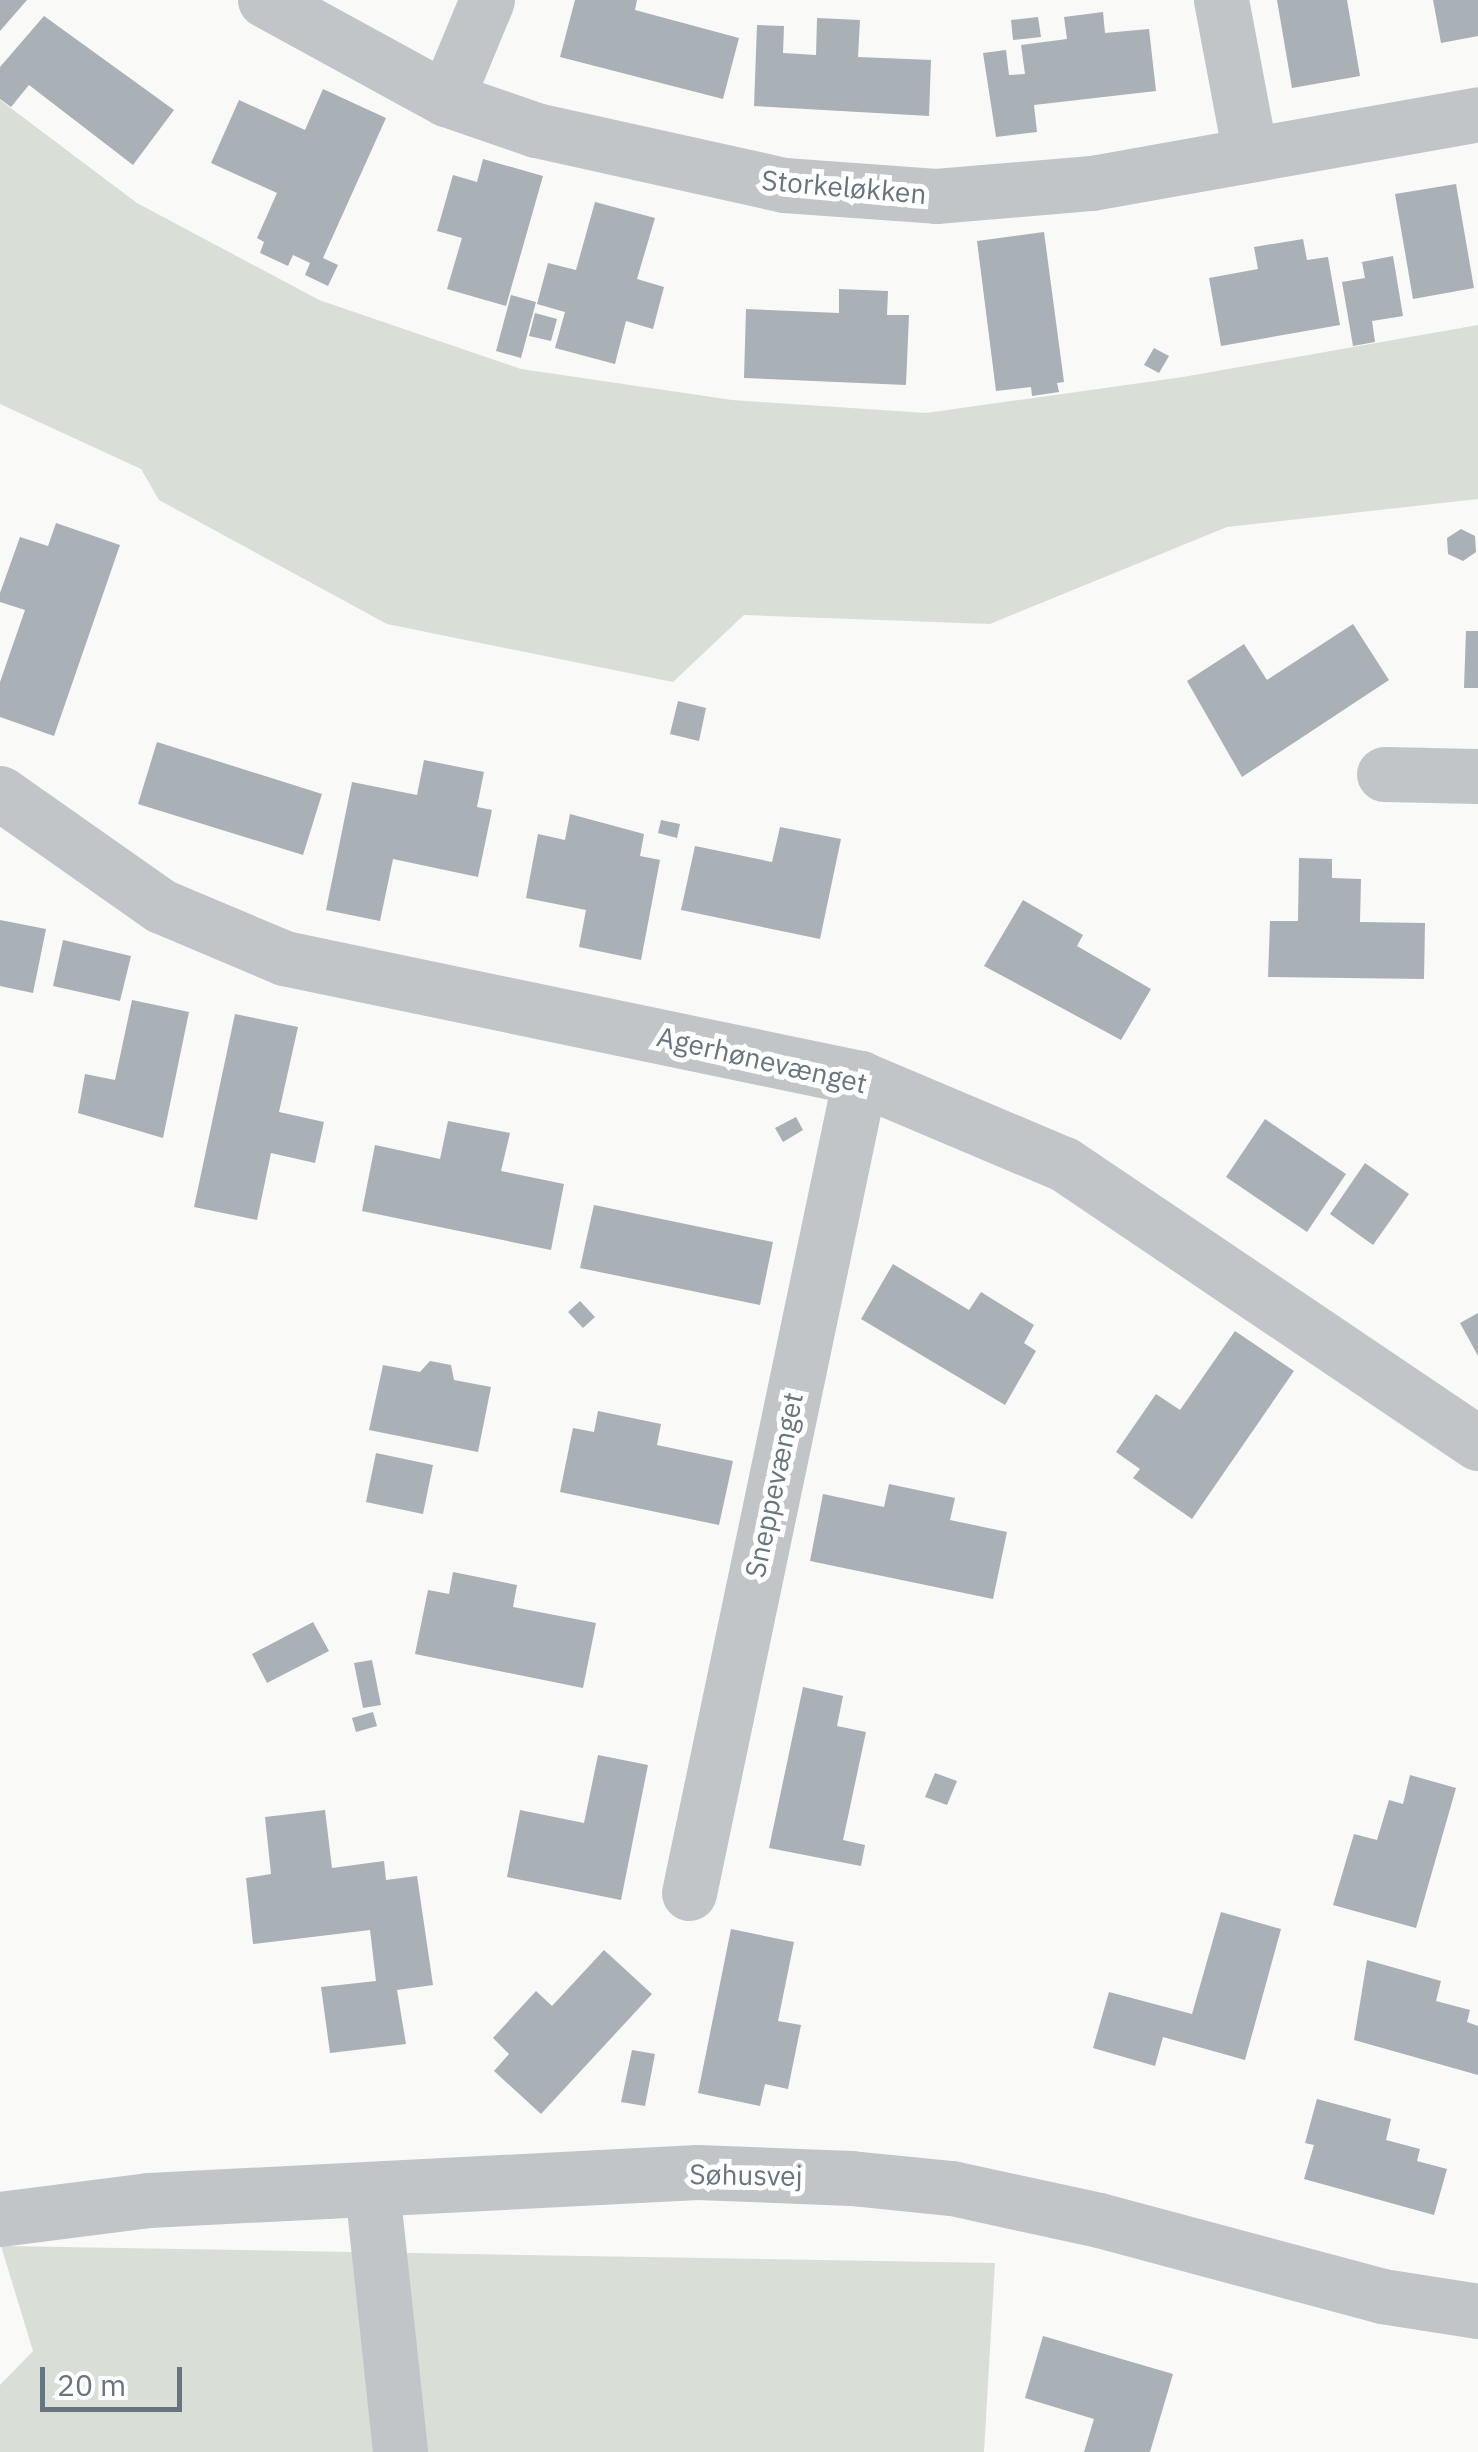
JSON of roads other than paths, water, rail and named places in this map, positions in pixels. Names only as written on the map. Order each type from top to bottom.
[{"type":"street","name":"Storkeløkken","points":[[265,0],[446,98],[658,161],[784,185],[916,195],[1092,183],[1478,114]]},
{"type":"street","points":[[446,98],[487,0]]},
{"type":"street","points":[[1221,0],[1250,154]]},
{"type":"street","points":[[1384,774],[1478,776]]},
{"type":"street","name":"Agerhønevænget","points":[[0,792],[162,906],[284,958],[860,1078],[1064,1164],[1478,1443]]},
{"type":"street","name":"Sneppevænget","points":[[688,1892],[860,1078]]},
{"type":"street","name":"Søhusvej","points":[[0,2219],[149,2200],[697,2172],[952,2188],[1099,2220],[1382,2296],[1478,2312]]},
{"type":"street","points":[[372,2189],[400,2452]]}]
